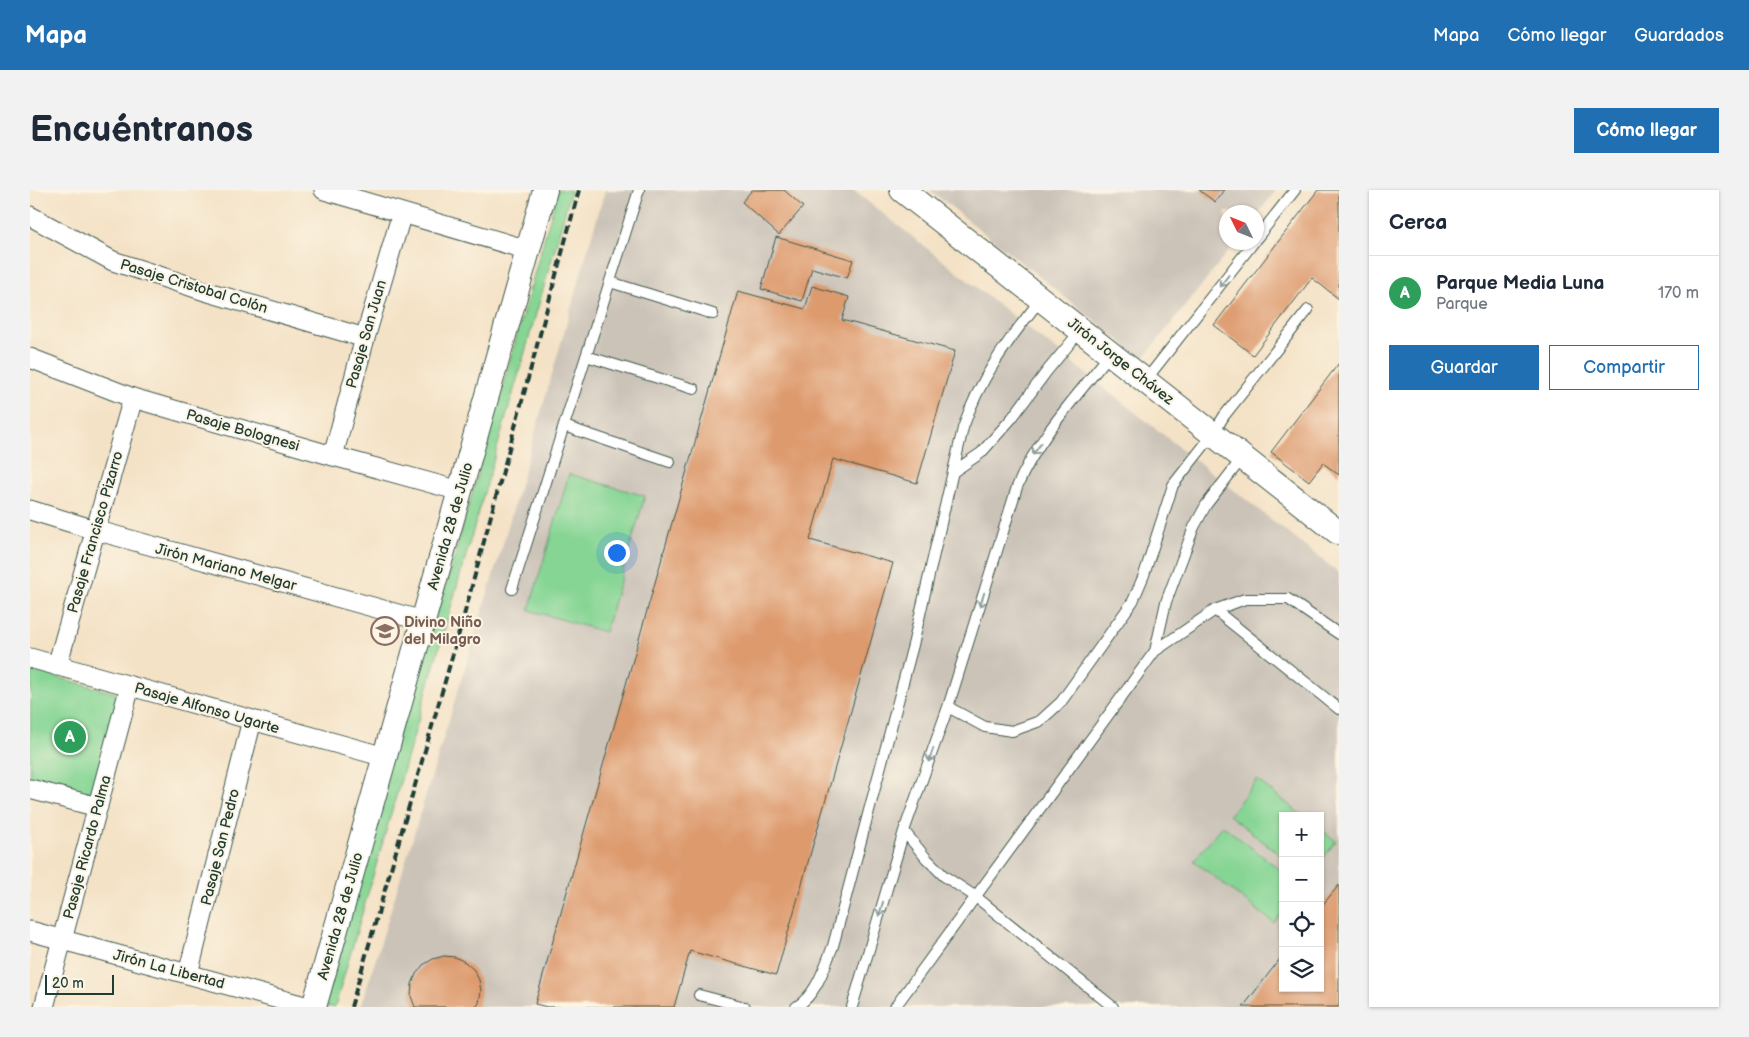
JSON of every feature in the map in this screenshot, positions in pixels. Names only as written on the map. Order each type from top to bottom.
[{"type":"street","points":[[324,190],[528,250]]},
{"type":"street","name":"Avenida 28 de Julio","points":[[314,1007],[545,190]]},
{"type":"street","name":"Jirón Jorge Chávez","points":[[902,190],[1339,533]]},
{"type":"street","name":"Pasaje San Juan","points":[[332,456],[402,213]]},
{"type":"street","name":"Pasaje Cristobal Colón","points":[[30,216],[113,261],[208,292],[365,338]]},
{"type":"street","name":"Pasaje Bolognesi","points":[[30,358],[133,398],[460,491]]},
{"type":"street","name":"Pasaje Francisco Pizarro","points":[[56,666],[133,398]]},
{"type":"street","name":"Jirón Mariano Melgar","points":[[30,510],[94,530],[423,621]]},
{"type":"street","name":"Pasaje Alfonso Ugarte","points":[[30,658],[385,757]]},
{"type":"street","name":"Pasaje Ricardo Palma","points":[[44,1007],[130,686]]},
{"type":"street","name":"Pasaje San Pedro","points":[[188,974],[252,720]]},
{"type":"street","points":[[30,789],[98,807]]},
{"type":"street","name":"Jirón La Libertad","points":[[30,931],[308,1007]]},
{"type":"lane","points":[[512,589],[638,190]]},
{"type":"lane","points":[[1264,229],[1295,190]]},
{"type":"lane","points":[[1146,381],[1248,250]]},
{"type":"lane","points":[[610,282],[713,314]]},
{"type":"lane","points":[[796,1007],[803,1002],[818,984],[833,946],[913,645],[963,428],[970,408],[1005,344],[1041,299]]},
{"type":"lane","points":[[948,707],[985,727],[1012,731],[1040,721],[1061,702],[1133,601],[1144,575],[1173,485],[1213,434],[1224,416],[1308,310]]},
{"type":"lane","points":[[953,472],[981,453],[1081,330]]},
{"type":"lane","points":[[852,1007],[904,831],[948,707],[1017,487],[1027,464],[1066,409],[1111,353]]},
{"type":"lane","points":[[586,356],[694,388]]},
{"type":"lane","points":[[564,426],[670,462]]},
{"type":"lane","points":[[1155,651],[1166,602],[1194,527],[1206,505],[1243,457]]},
{"type":"lane","points":[[895,1007],[1155,651],[1215,610],[1245,599],[1288,599],[1339,634]]},
{"type":"lane","points":[[1215,610],[1339,709]]},
{"type":"lane","points":[[904,831],[944,876],[976,897],[1113,1007]]},
{"type":"lane","points":[[698,995],[745,1007]]},
{"type":"shaded area","points":[[605,190],[853,190],[1339,573],[1339,1007],[361,1007],[505,537]]},
{"type":"shaded area","points":[[930,190],[1276,190],[1264,206],[1219,205],[1219,250],[1229,250],[1143,359]]},
{"type":"green space","points":[[558,190],[571,190],[554,252],[335,1007],[324,1007],[364,843],[455,554]]},
{"type":"green space","points":[[569,474],[645,496],[605,632],[529,610]]},
{"type":"green space","points":[[31,670],[123,695],[93,799],[30,779]]},
{"type":"green space","points":[[1257,780],[1298,812],[1279,812],[1279,854],[1229,815]]},
{"type":"green space","points":[[1222,825],[1279,869],[1279,917],[1274,923],[1194,861]]},
{"type":"green space","points":[[1324,832],[1336,841],[1324,857]]},
{"type":"building","points":[[752,190],[784,190],[803,207],[779,235],[742,202]]},
{"type":"building","points":[[1199,190],[1224,190],[1215,202]]},
{"type":"building","points":[[1318,190],[1339,190],[1339,299],[1312,278],[1253,355],[1214,325]]},
{"type":"building","points":[[776,237],[853,260],[847,278],[812,268],[802,301],[761,289]]},
{"type":"building","points":[[812,286],[849,297],[842,320],[955,351],[917,483],[833,459],[810,540],[893,563],[776,975],[690,951],[674,1007],[547,1007],[535,1004],[738,291],[805,309]]},
{"type":"building","points":[[1339,363],[1339,475],[1323,463],[1309,481],[1271,452]]},
{"type":"building","points":[[1339,885],[1339,1007],[1243,1007],[1279,960],[1279,992],[1324,992],[1324,903]]},
{"type":"building","points":[[444,956],[455,957],[465,962],[474,970],[479,980],[481,991],[479,1003],[476,1007],[415,1007],[411,996],[412,984],[416,974],[423,965],[433,959]]},
{"type":"railway","points":[[351,1007],[463,619],[579,190]]},
{"type":"place","name":"Divino Niño del Milagro","points":[[385,631]]},
{"type":"place","name":"Parque Media Luna","points":[[70,737]]}]
